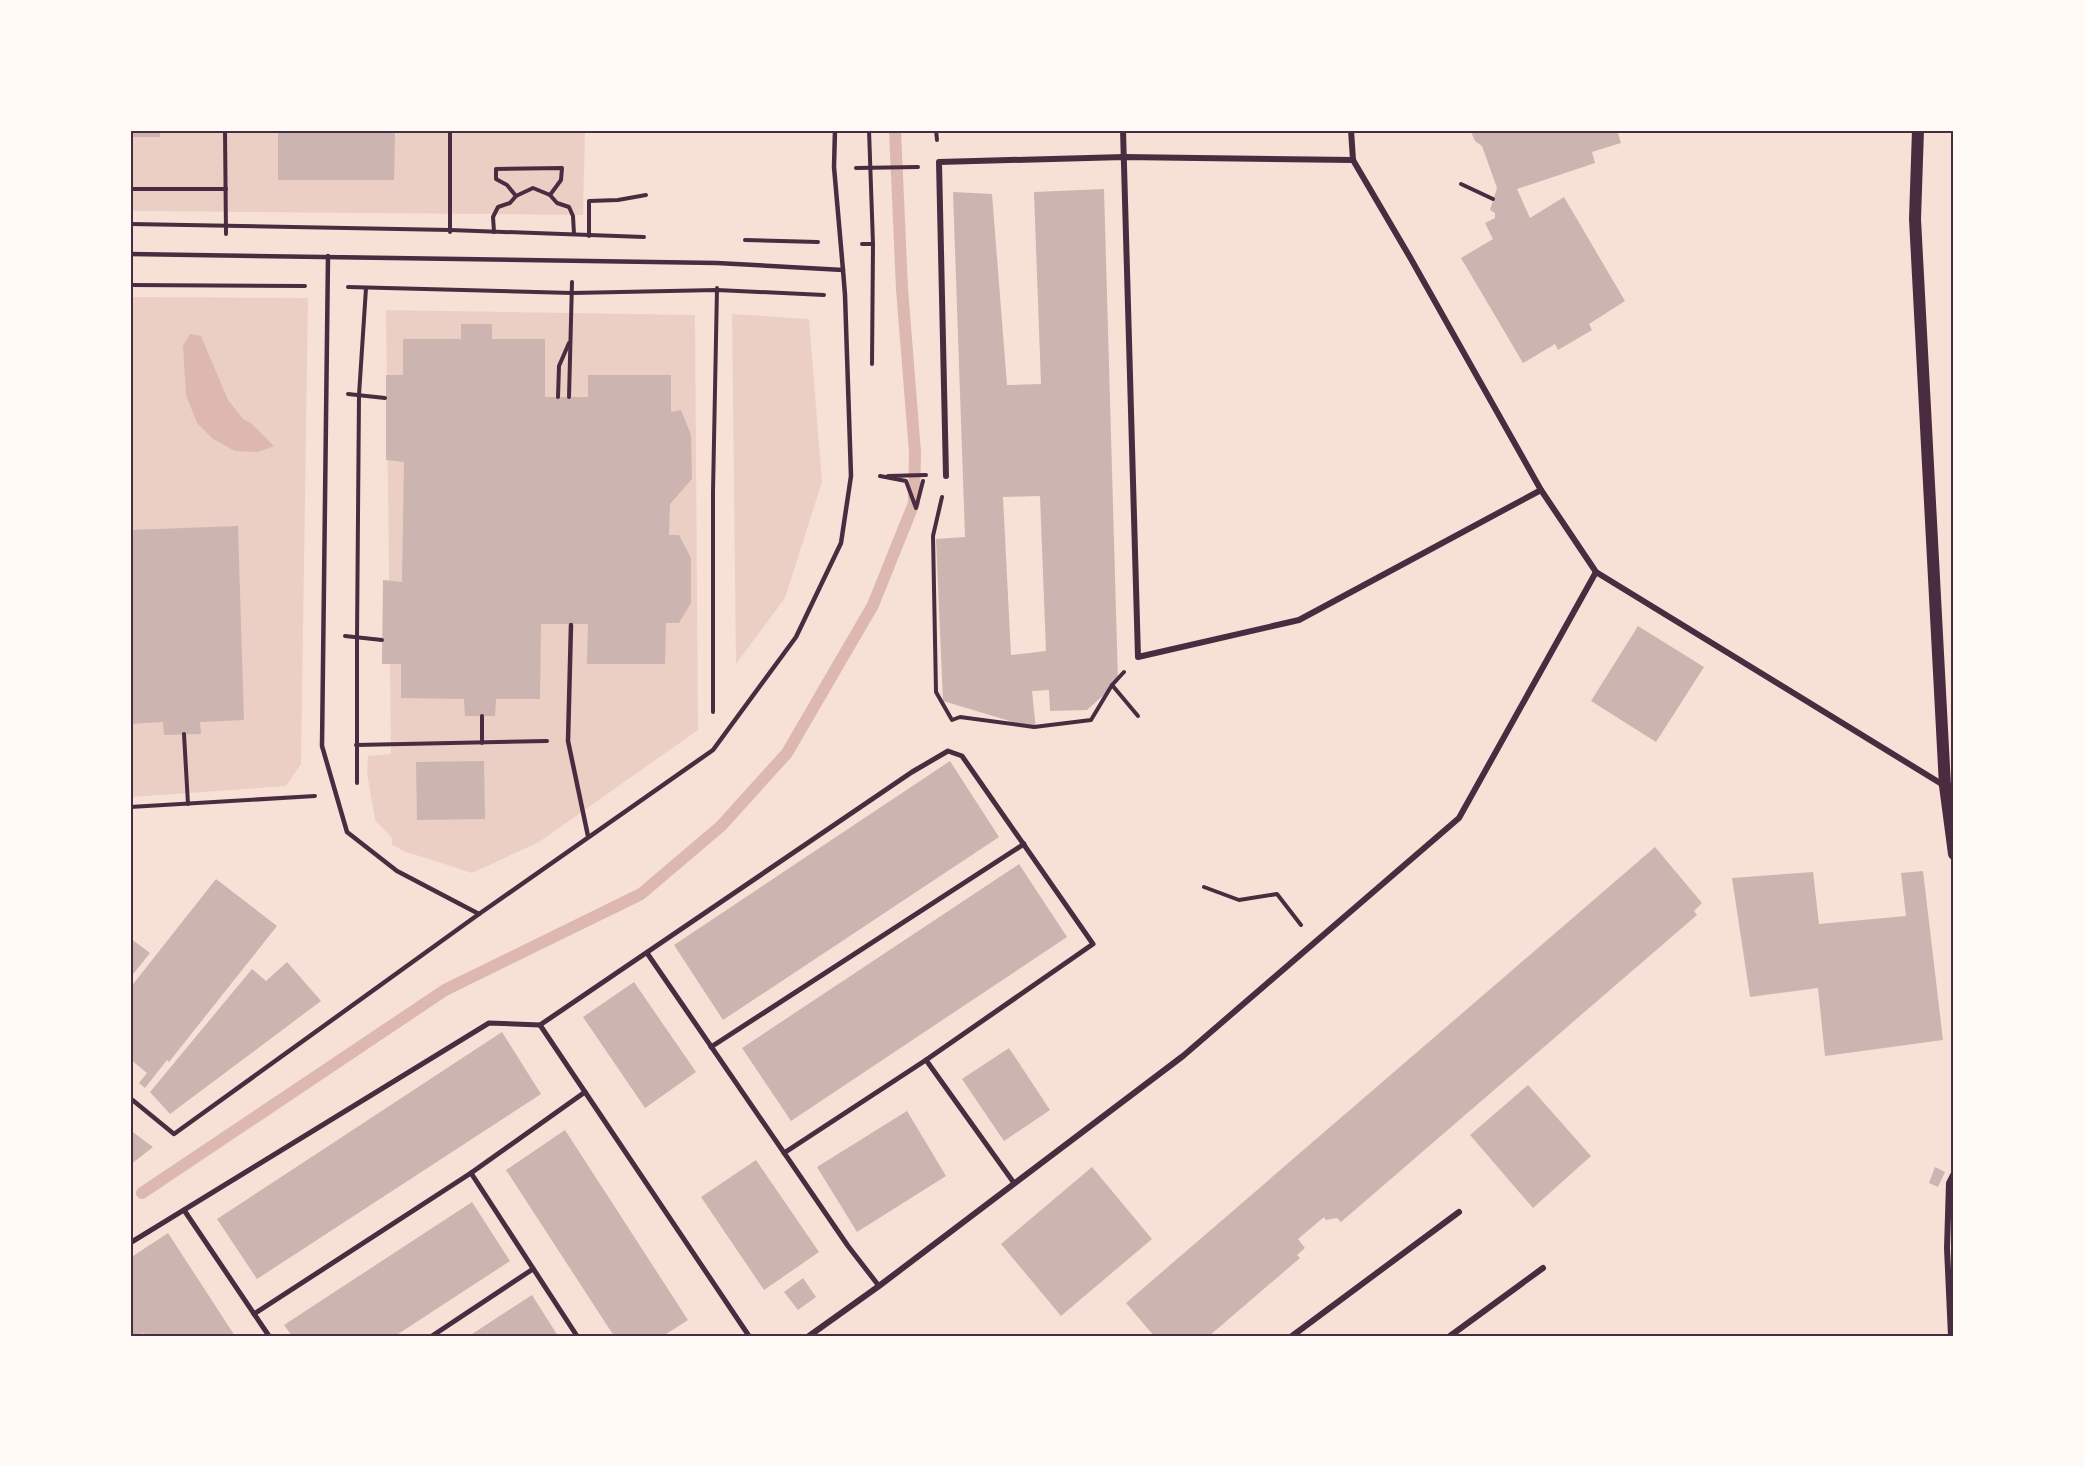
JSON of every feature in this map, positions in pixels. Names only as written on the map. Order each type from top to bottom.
[{"type":"main road","points":[[1918,130],[1915,219],[1953,854]]},
{"type":"street","points":[[1123,130],[1138,657],[1299,621],[1540,490]]},
{"type":"street","points":[[1351,130],[1353,160],[1540,490],[1596,572],[1949,786]]},
{"type":"street","points":[[946,476],[939,162],[1124,158],[1353,160]]},
{"type":"street","points":[[809,1336],[879,1286],[1183,1056],[1460,818],[1596,572]]},
{"type":"street","points":[[130,1243],[489,1023],[540,1025],[912,772],[948,751],[962,756],[1093,944],[926,1060],[784,1153]]},
{"type":"street","points":[[711,1047],[1024,844]]},
{"type":"street","points":[[647,953],[848,1246],[879,1286]]},
{"type":"street","points":[[540,1025],[749,1336]]},
{"type":"street","points":[[926,1060],[1014,1184]]},
{"type":"street","points":[[254,1314],[471,1173],[585,1092]]},
{"type":"street","points":[[471,1173],[577,1336]]},
{"type":"street","points":[[1951,1336],[1947,1248],[1949,1184],[1953,1173]]},
{"type":"street","points":[[184,1210],[269,1336]]},
{"type":"street","points":[[1292,1336],[1459,1212]]},
{"type":"street","points":[[1450,1336],[1543,1268]]},
{"type":"street","points":[[432,1336],[533,1269]]},
{"type":"lane","points":[[130,1098],[174,1134],[588,836],[713,750],[796,637],[841,543],[851,476],[845,296],[834,167],[835,130]]},
{"type":"lane","points":[[130,254],[717,263],[843,270]]},
{"type":"lane","points":[[328,256],[322,746],[347,832],[397,871],[479,914]]},
{"type":"lane","points":[[572,625],[568,741],[588,836]]},
{"type":"path","points":[[225,130],[225,256]]},
{"type":"path","points":[[450,130],[450,258]]},
{"type":"path","points":[[869,130],[873,244],[872,374]]},
{"type":"path","points":[[879,169],[919,167]]},
{"type":"path","points":[[516,196],[507,185],[496,179],[496,169],[562,168],[561,180],[550,195]]},
{"type":"path","points":[[1461,184],[1493,199]]},
{"type":"path","points":[[494,232],[493,217],[498,207],[510,203],[516,196],[533,188],[550,195],[557,203],[569,207],[573,216],[574,234]]},
{"type":"path","points":[[130,189],[226,189]]},
{"type":"path","points":[[589,236],[589,201],[618,200],[646,195]]},
{"type":"path","points":[[130,224],[450,230],[649,237]]},
{"type":"path","points":[[744,240],[873,244]]},
{"type":"path","points":[[569,397],[573,260]]},
{"type":"path","points":[[713,750],[713,492],[717,263]]},
{"type":"path","points":[[130,285],[328,286],[572,293],[717,290],[845,296],[873,295]]},
{"type":"path","points":[[358,793],[356,745],[359,394],[366,288]]},
{"type":"path","points":[[558,397],[558,366],[571,339]]},
{"type":"path","points":[[326,392],[385,398]]},
{"type":"path","points":[[929,475],[880,476],[906,481],[916,508],[923,480],[946,476],[933,536],[936,692],[952,720],[960,717],[1034,727],[1090,720],[1112,685],[1138,657]]},
{"type":"path","points":[[324,636],[382,640]]},
{"type":"path","points":[[1112,685],[1138,716]]},
{"type":"path","points":[[482,716],[482,743]]},
{"type":"path","points":[[184,734],[188,804]]},
{"type":"path","points":[[356,745],[568,741]]},
{"type":"path","points":[[130,807],[325,796]]},
{"type":"path","points":[[1204,887],[1239,900],[1277,894],[1314,943]]},
{"type":"shaded area","points":[[130,131],[585,131],[583,215],[131,211]]},
{"type":"shaded area","points":[[131,297],[308,298],[301,764],[286,786],[131,797]]},
{"type":"shaded area","points":[[386,310],[695,315],[698,730],[539,842],[472,873],[392,845],[392,838],[375,820],[367,773],[368,756],[391,754]]},
{"type":"shaded area","points":[[732,314],[809,319],[822,482],[785,598],[736,664]]},
{"type":"shaded area","points":[[190,334],[201,336],[228,400],[243,419],[252,424],[274,446],[258,452],[235,451],[213,439],[197,423],[186,395],[183,346]]},
{"type":"building","points":[[130,130],[160,130],[160,137],[130,137]]},
{"type":"building","points":[[278,130],[395,130],[394,180],[278,180]]},
{"type":"building","points":[[1470,130],[1617,130],[1621,143],[1592,152],[1595,163],[1517,189],[1530,218],[1564,197],[1625,301],[1589,324],[1592,330],[1558,350],[1555,344],[1523,363],[1461,258],[1493,239],[1485,223],[1495,218],[1495,213],[1490,210],[1497,188],[1482,146],[1475,141]]},
{"type":"building","points":[[1104,189],[1118,682],[1087,710],[1050,711],[1049,690],[1032,691],[1036,729],[943,701],[936,539],[965,537],[953,192],[992,194],[1007,385],[1041,384],[1034,192]],"holes":[[[1040,496],[1046,651],[1011,655],[1003,497]]]},
{"type":"building","points":[[461,324],[492,324],[492,339],[545,339],[545,397],[588,397],[588,375],[671,375],[671,412],[681,410],[691,435],[692,479],[670,504],[669,535],[679,535],[691,558],[691,603],[679,623],[666,623],[665,664],[587,664],[588,624],[541,624],[540,699],[496,699],[495,716],[465,716],[464,699],[401,698],[401,664],[382,664],[383,580],[402,582],[404,462],[386,460],[386,375],[403,375],[403,339],[461,339]]},
{"type":"building","points":[[238,526],[244,720],[200,722],[201,734],[164,735],[163,722],[130,724],[130,530]]},
{"type":"building","points":[[1638,626],[1704,667],[1656,742],[1591,701]]},
{"type":"building","points":[[484,761],[485,819],[417,820],[416,762]]},
{"type":"building","points":[[950,761],[999,837],[723,1020],[674,945]]},
{"type":"building","points":[[1655,847],[1702,903],[1694,911],[1697,915],[1341,1222],[1337,1218],[1326,1220],[1324,1217],[1298,1239],[1305,1248],[1297,1255],[1300,1258],[1209,1336],[1154,1336],[1126,1303]]},
{"type":"building","points":[[1019,864],[1067,937],[791,1121],[742,1048]]},
{"type":"building","points":[[1923,871],[1943,1040],[1825,1056],[1818,988],[1750,997],[1732,878],[1813,872],[1819,924],[1906,916],[1901,873]]},
{"type":"building","points":[[216,879],[277,926],[169,1062],[167,1060],[145,1088],[139,1083],[147,1073],[130,1059],[130,988]]},
{"type":"building","points":[[130,938],[150,953],[130,978]]},
{"type":"building","points":[[287,962],[321,1001],[170,1114],[150,1092],[252,969],[266,981]]},
{"type":"building","points":[[634,982],[696,1072],[645,1108],[583,1017]]},
{"type":"building","points":[[502,1032],[541,1094],[257,1279],[217,1219]]},
{"type":"building","points":[[1009,1048],[1050,1110],[1004,1141],[962,1079]]},
{"type":"building","points":[[1528,1085],[1591,1156],[1533,1208],[1470,1135]]},
{"type":"building","points":[[907,1111],[946,1176],[857,1232],[817,1167]]},
{"type":"building","points":[[130,1130],[153,1147],[130,1165]]},
{"type":"building","points":[[565,1130],[688,1320],[663,1336],[614,1336],[506,1170]]},
{"type":"building","points":[[756,1160],[819,1252],[764,1290],[701,1197]]},
{"type":"building","points":[[1092,1167],[1152,1239],[1061,1316],[1001,1244]]},
{"type":"building","points":[[1935,1167],[1945,1172],[1938,1187],[1929,1183]]},
{"type":"building","points":[[472,1202],[510,1261],[395,1336],[292,1336],[284,1325]]},
{"type":"building","points":[[168,1233],[235,1336],[146,1336],[144,1333],[139,1336],[130,1336],[130,1258]]},
{"type":"building","points":[[803,1278],[816,1297],[798,1310],[784,1292]]},
{"type":"building","points":[[532,1295],[558,1336],[469,1336]]},
{"type":"waterway","points":[[142,1193],[445,990],[641,894],[721,826],[787,753],[873,605],[914,503],[915,452],[902,289],[895,130]]}]
